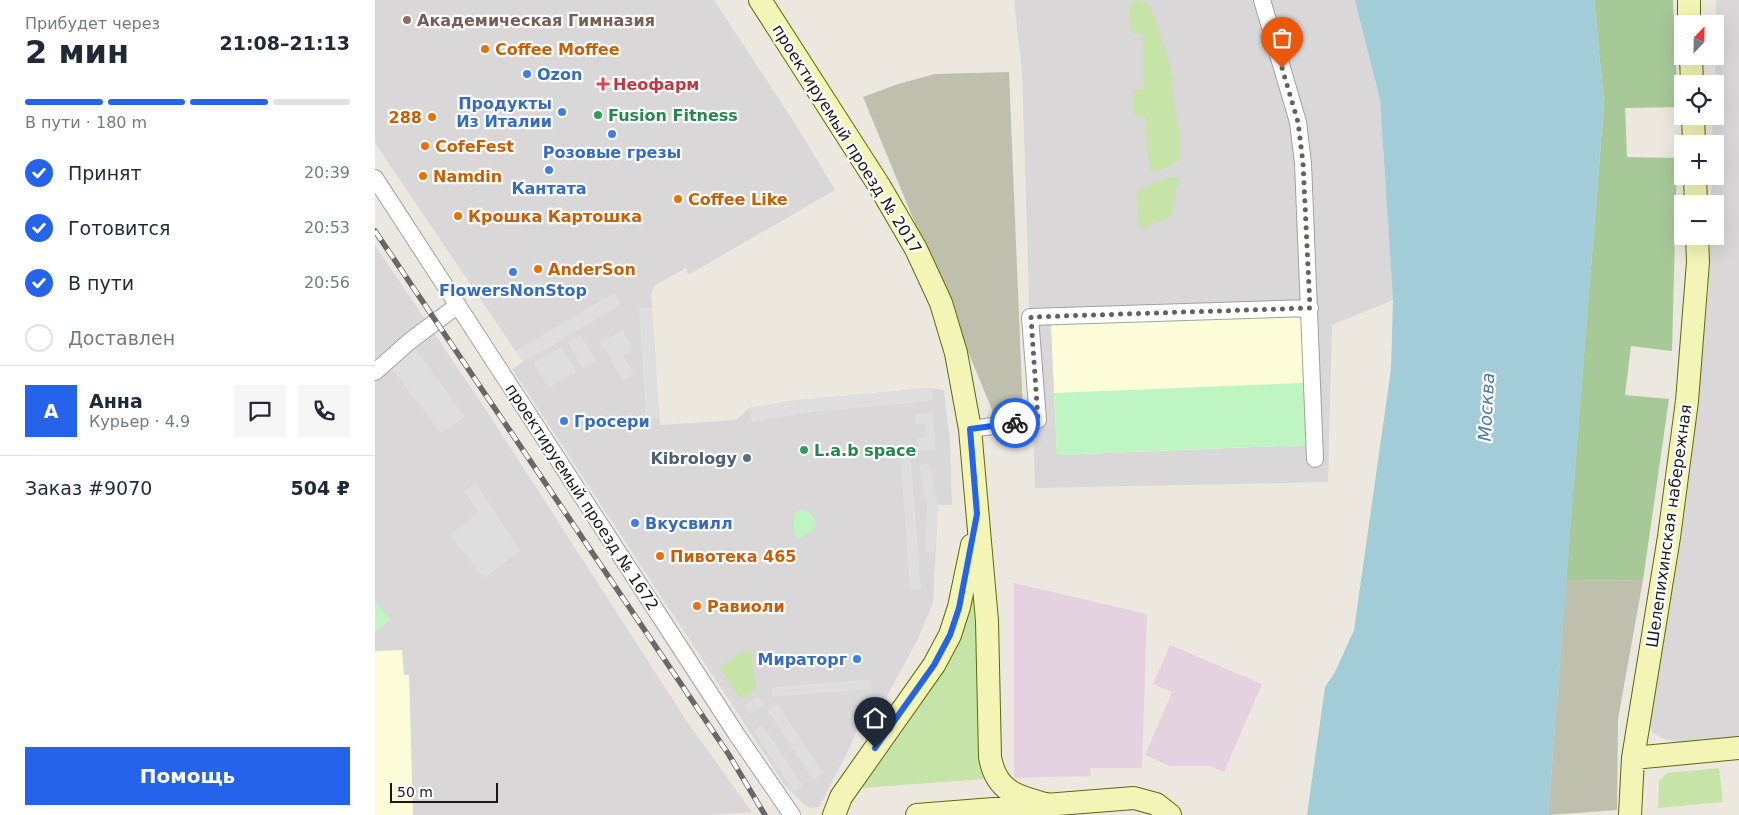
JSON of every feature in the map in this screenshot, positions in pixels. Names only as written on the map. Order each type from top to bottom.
[{"type":"street","name":"проектируемый проезд № 2017","points":[[761,0],[880,187],[915,249],[941,303],[956,353],[970,429],[987,621],[992,771],[1001,786],[1019,796],[1049,805]]},
{"type":"street","points":[[1262,0],[1298,122],[1306,201],[1315,459]]},
{"type":"street","points":[[1689,0],[1689,15]]},
{"type":"street","name":"проектируемый проезд № 1672","points":[[375,178],[737,735],[792,815]]},
{"type":"street","name":"Шелепихинская набережная","points":[[1630,815],[1633,758],[1669,537],[1687,401],[1698,262],[1697,245]]},
{"type":"street","points":[[375,372],[410,341],[458,306]]},
{"type":"street","points":[[970,429],[1038,420],[1031,317],[1310,308]]},
{"type":"street","name":"проектируемый проезд № 2017","points":[[835,815],[841,797],[934,665],[950,635],[959,608],[977,514]]},
{"type":"street","points":[[1633,758],[1739,748]]},
{"type":"street","points":[[917,815],[1134,798],[1156,804],[1169,815]]},
{"type":"shaded area","points":[[375,0],[714,0],[798,128],[835,190],[688,275],[686,268],[654,286],[651,294],[660,425],[736,420],[749,408],[791,401],[927,388],[944,390],[950,441],[952,505],[938,505],[933,603],[917,641],[884,701],[868,702],[850,747],[819,807],[810,808],[805,805],[786,787],[512,369],[523,362],[375,143]]},
{"type":"shaded area","points":[[1014,0],[1355,0],[1380,99],[1393,300],[1332,325],[1328,482],[1035,488],[1022,71]]},
{"type":"shaded area","points":[[1594,0],[1673,0],[1674,65],[1676,65],[1677,75],[1674,75],[1674,107],[1625,108],[1627,157],[1674,158],[1674,185],[1676,185],[1676,195],[1674,195],[1672,351],[1631,346],[1625,395],[1669,399],[1643,580],[1566,581],[1604,103]]},
{"type":"shaded area","points":[[1716,0],[1739,0],[1739,737],[1679,742],[1664,739],[1652,732],[1648,724],[1648,717],[1682,526],[1709,287],[1710,245],[1724,245],[1724,195],[1711,195],[1712,185],[1724,185],[1724,135],[1712,135],[1713,125],[1724,125],[1724,75],[1715,75],[1715,65],[1724,65],[1724,15],[1716,15]]},
{"type":"shaded area","points":[[1009,72],[1023,414],[995,417],[863,97],[898,84],[935,74]]},
{"type":"shaded area","points":[[375,245],[488,413],[686,720],[752,812],[708,815],[375,815]]},
{"type":"shaded area","points":[[614,293],[621,305],[523,362],[517,350]]},
{"type":"shaded area","points":[[652,307],[659,418],[646,418],[639,308]]},
{"type":"shaded area","points":[[1301,315],[1306,445],[1057,455],[1051,325]]},
{"type":"shaded area","points":[[622,330],[633,350],[623,356],[634,375],[623,381],[601,342]]},
{"type":"shaded area","points":[[581,335],[596,361],[583,368],[568,343]]},
{"type":"shaded area","points":[[410,341],[465,417],[441,433],[387,362]]},
{"type":"shaded area","points":[[561,347],[576,372],[548,388],[533,363]]},
{"type":"shaded area","points":[[932,388],[933,401],[802,413],[751,422],[749,408],[791,401]]},
{"type":"shaded area","points":[[933,412],[936,450],[918,451],[917,438],[926,437],[925,424],[916,424],[915,414]]},
{"type":"shaded area","points":[[910,449],[921,589],[910,590],[900,450]]},
{"type":"shaded area","points":[[929,463],[938,505],[935,553],[925,552],[927,506],[919,465]]},
{"type":"shaded area","points":[[476,483],[520,551],[484,578],[450,535],[479,512],[464,491]]},
{"type":"shaded area","points":[[1643,580],[1618,719],[1617,810],[1548,815],[1566,581]]},
{"type":"shaded area","points":[[1014,583],[1147,614],[1142,768],[1090,768],[1091,776],[1014,778]]},
{"type":"shaded area","points":[[1170,645],[1262,684],[1224,772],[1210,766],[1170,766],[1145,755],[1172,692],[1153,684]]},
{"type":"shaded area","points":[[402,650],[404,675],[409,675],[413,815],[375,815],[375,651]]},
{"type":"shaded area","points":[[870,679],[871,689],[772,697],[772,687]]},
{"type":"shaded area","points":[[758,696],[764,705],[749,714],[743,706]]},
{"type":"shaded area","points":[[778,705],[823,773],[813,780],[768,711]]},
{"type":"shaded area","points":[[762,724],[803,786],[794,792],[753,730]]},
{"type":"green space","points":[[1134,0],[1147,3],[1158,27],[1174,81],[1171,82],[1178,128],[1180,128],[1180,160],[1162,170],[1150,172],[1145,117],[1134,117],[1133,90],[1144,89],[1143,33],[1131,33],[1130,6]]},
{"type":"green space","points":[[1168,177],[1179,177],[1171,216],[1143,228],[1139,227],[1137,191]]},
{"type":"green space","points":[[1304,383],[1306,445],[1057,455],[1054,393]]},
{"type":"green space","points":[[804,509],[813,517],[816,528],[799,539],[794,534],[794,516],[797,511]]},
{"type":"green space","points":[[975,592],[980,766],[984,779],[861,788],[895,742],[941,670],[966,619]]},
{"type":"green space","points":[[375,600],[390,620],[375,632]]},
{"type":"green space","points":[[745,651],[751,651],[756,690],[740,699],[720,667]]},
{"type":"green space","points":[[1719,768],[1723,802],[1658,808],[1659,781],[1667,773]]},
{"type":"water","name":"Москва","points":[[1355,0],[1594,0],[1604,103],[1548,815],[1307,815],[1325,687],[1335,672],[1354,630],[1391,369],[1393,300],[1380,99]]},
{"type":"railway","points":[[375,231],[729,755],[765,815]]},
{"type":"way so far","points":[[1015,423],[1038,420],[1031,317],[1310,308],[1303,163],[1298,122],[1282,68]]},
{"type":"place","name":"Академическая Гимназия","points":[[407,20]]},
{"type":"place","name":"Coffee Moffee","points":[[485,49]]},
{"type":"place","name":"Ozon","points":[[527,74]]},
{"type":"place","name":"Неофарм","points":[[603,84]]},
{"type":"place","name":"Продукты Из Италии","points":[[562,112]]},
{"type":"place","name":"Fusion Fitness","points":[[598,115]]},
{"type":"place","name":"288","points":[[432,117]]},
{"type":"place","name":"Розовые грезы","points":[[612,134]]},
{"type":"place","name":"CofeFest","points":[[425,146]]},
{"type":"place","name":"Кантата","points":[[549,170]]},
{"type":"place","name":"Namdin","points":[[423,176]]},
{"type":"place","name":"Coffee Like","points":[[678,199]]},
{"type":"place","name":"Крошка Картошка","points":[[458,216]]},
{"type":"place","name":"AnderSon","points":[[538,269]]},
{"type":"place","name":"FlowersNonStop","points":[[513,272]]},
{"type":"place","name":"Гросери","points":[[564,421]]},
{"type":"place","name":"L.a.b space","points":[[804,450]]},
{"type":"place","name":"Kibrology","points":[[747,458]]},
{"type":"place","name":"Вкусвилл","points":[[635,523]]},
{"type":"place","name":"Пивотека 465","points":[[660,556]]},
{"type":"place","name":"Равиоли","points":[[697,606]]},
{"type":"place","name":"Мираторг","points":[[857,659]]},
{"type":"route","points":[[875,748],[934,665],[950,635],[959,608],[969,564],[977,514],[970,429],[1015,423]]}]
